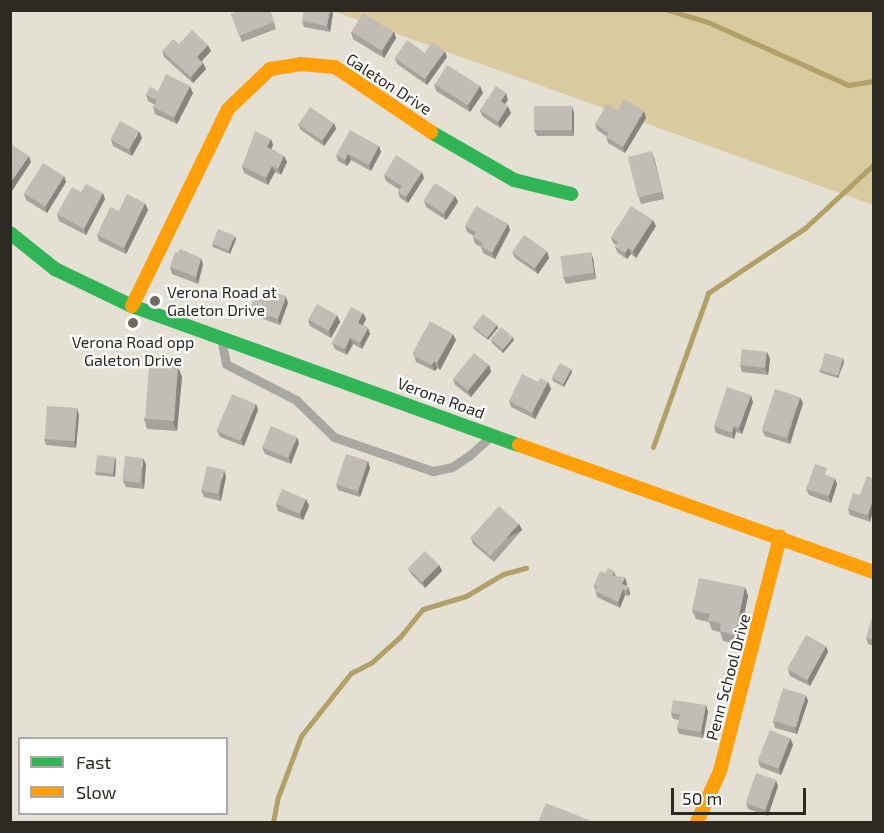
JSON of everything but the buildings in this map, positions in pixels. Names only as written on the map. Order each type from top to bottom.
[{"type":"street","name":"Galeton Drive","points":[[132,306],[228,109],[270,69],[300,64],[335,67],[442,139],[514,180],[572,194]]},
{"type":"street","name":"Verona Road","points":[[10,233],[55,269],[132,306],[873,572]]},
{"type":"street","name":"Penn School Drive","points":[[697,822],[720,771],[780,537]]},
{"type":"lane","points":[[221,338],[226,364],[296,400],[334,437],[433,471],[461,461],[493,435]]},
{"type":"shaded area","points":[[333,11],[873,11],[873,205]]},
{"type":"waterway","points":[[668,10],[708,22],[848,85],[874,81]]},
{"type":"waterway","points":[[653,447],[708,293],[805,228],[874,164]]},
{"type":"waterway","points":[[273,822],[278,797],[301,736],[351,673],[371,663],[400,637],[423,609],[466,596],[503,574],[526,568]]},
{"type":"traffic: fast","points":[[431,132],[514,180],[571,194]]},
{"type":"traffic: fast","points":[[10,233],[55,269],[132,306],[519,445]]},
{"type":"traffic: slow","points":[[132,306],[228,109],[270,69],[300,64],[335,67],[431,132]]},
{"type":"traffic: slow","points":[[519,445],[874,572]]},
{"type":"traffic: slow","points":[[697,822],[720,771],[780,537]]},
{"type":"place","name":"Verona Road at Galeton Drive","points":[[155,301]]},
{"type":"place","name":"Verona Road opp Galeton Drive","points":[[133,323]]}]
